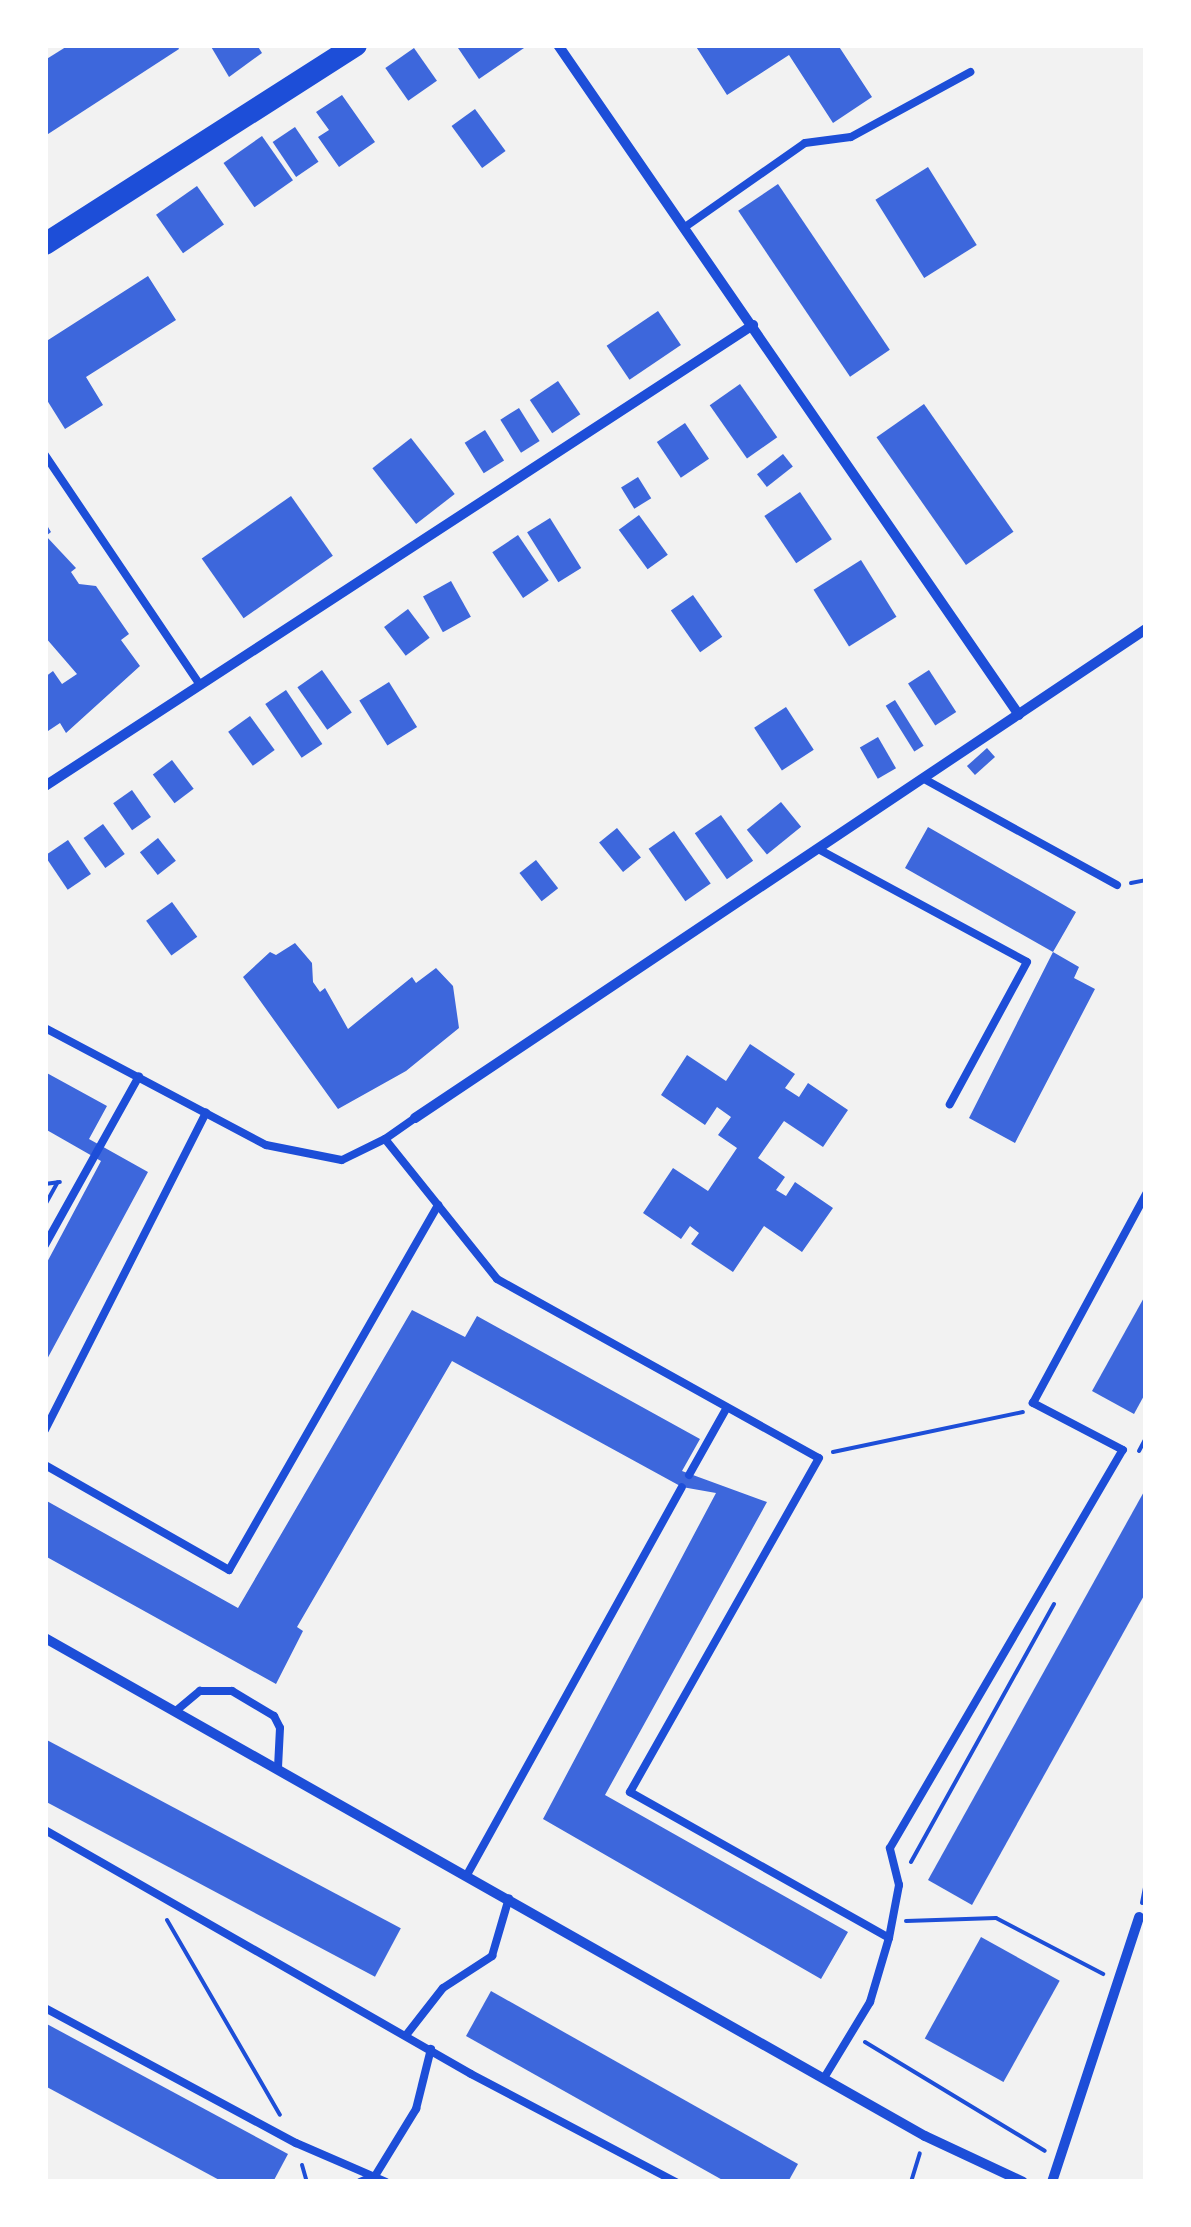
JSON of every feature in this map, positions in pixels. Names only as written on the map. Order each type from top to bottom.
[{"type":"main road","points":[[45,244],[356,45]]},
{"type":"street","points":[[558,45],[1019,715]]},
{"type":"street","points":[[45,786],[754,325]]},
{"type":"street","points":[[415,1118],[926,780],[1146,629]]},
{"type":"street","points":[[45,1638],[468,1873],[925,2136],[1023,2182]]},
{"type":"street","points":[[1052,2182],[1138,1917]]},
{"type":"lane","points":[[686,227],[804,144],[851,137],[970,72]]},
{"type":"lane","points":[[45,454],[200,685]]},
{"type":"lane","points":[[926,780],[1117,885]]},
{"type":"lane","points":[[820,850],[1027,962],[950,1104]]},
{"type":"lane","points":[[45,1028],[266,1146],[342,1160],[385,1140],[415,1118]]},
{"type":"lane","points":[[45,1244],[140,1076]]},
{"type":"lane","points":[[45,1430],[206,1112]]},
{"type":"lane","points":[[385,1140],[497,1280],[819,1458],[630,1792],[890,1938]]},
{"type":"lane","points":[[824,2078],[870,2002],[890,1938],[899,1884],[890,1848],[1122,1450],[1033,1403],[1146,1194]]},
{"type":"lane","points":[[45,1465],[230,1570],[438,1206]]},
{"type":"lane","points":[[689,1475],[726,1409]]},
{"type":"lane","points":[[468,1873],[682,1487]]},
{"type":"lane","points":[[177,1710],[200,1691],[232,1691],[274,1716],[280,1728],[278,1768]]},
{"type":"lane","points":[[45,1830],[431,2049],[676,2182]]},
{"type":"lane","points":[[407,2034],[443,1988],[492,1956],[509,1898]]},
{"type":"lane","points":[[45,2008],[296,2143],[386,2182]]},
{"type":"lane","points":[[360,2182],[375,2176],[416,2109],[431,2049]]},
{"type":"path","points":[[45,1205],[58,1182]]},
{"type":"path","points":[[819,1458],[846,1446],[932,1435],[1044,1407]]},
{"type":"path","points":[[1136,1456],[1146,1438]]},
{"type":"path","points":[[899,1884],[1060,1593]]},
{"type":"path","points":[[148,1886],[296,2143],[307,2182]]},
{"type":"path","points":[[892,1921],[996,1918],[1116,1981]]},
{"type":"path","points":[[852,2034],[1058,2159]]},
{"type":"path","points":[[912,2182],[925,2136]]},
{"type":"building","points":[[69,45],[177,45],[179,49],[45,136],[45,60]]},
{"type":"building","points":[[210,45],[257,45],[262,53],[229,77]]},
{"type":"building","points":[[456,45],[522,45],[524,48],[479,79]]},
{"type":"building","points":[[695,45],[838,45],[872,97],[833,123],[789,55],[727,95]]},
{"type":"building","points":[[414,48],[437,81],[408,101],[385,68]]},
{"type":"building","points":[[342,95],[375,142],[339,167],[318,137],[329,130],[316,112]]},
{"type":"building","points":[[475,109],[506,151],[482,168],[452,126]]},
{"type":"building","points":[[295,127],[318,162],[296,177],[273,142]]},
{"type":"building","points":[[262,136],[293,180],[254,207],[223,163]]},
{"type":"building","points":[[928,167],[977,245],[924,278],[875,200]]},
{"type":"building","points":[[778,184],[890,350],[850,377],[738,211]]},
{"type":"building","points":[[197,186],[224,225],[183,253],[156,215]]},
{"type":"building","points":[[148,276],[176,320],[86,377],[103,405],[65,429],[45,397],[45,342]]},
{"type":"building","points":[[658,311],[681,345],[630,380],[607,346]]},
{"type":"building","points":[[558,381],[580,414],[552,433],[530,400]]},
{"type":"building","points":[[740,384],[777,437],[747,458],[710,405]]},
{"type":"building","points":[[924,404],[1013,532],[966,565],[876,437]]},
{"type":"building","points":[[519,408],[540,441],[521,453],[500,420]]},
{"type":"building","points":[[685,423],[709,459],[681,478],[657,442]]},
{"type":"building","points":[[485,430],[504,461],[484,473],[465,443]]},
{"type":"building","points":[[411,438],[455,494],[416,524],[372,468]]},
{"type":"building","points":[[783,454],[793,467],[767,487],[757,474]]},
{"type":"building","points":[[638,477],[651,498],[634,509],[621,488]]},
{"type":"building","points":[[800,492],[832,539],[796,563],[764,516]]},
{"type":"building","points":[[291,496],[333,556],[244,618],[202,559]]},
{"type":"building","points":[[639,515],[668,555],[648,569],[619,530]]},
{"type":"building","points":[[550,518],[581,568],[558,582],[527,532]]},
{"type":"building","points":[[45,522],[51,532],[46,536],[76,568],[71,572],[79,584],[96,586],[129,634],[121,640],[140,666],[66,733],[60,723],[45,733],[45,677],[53,671],[62,684],[77,674],[45,637]]},
{"type":"building","points":[[518,535],[549,581],[523,598],[492,552]]},
{"type":"building","points":[[861,560],[897,617],[849,646],[814,590]]},
{"type":"building","points":[[451,581],[471,617],[443,632],[423,597]]},
{"type":"building","points":[[693,595],[722,637],[700,652],[671,610]]},
{"type":"building","points":[[408,609],[430,638],[406,656],[384,627]]},
{"type":"building","points":[[322,670],[352,713],[327,730],[297,687]]},
{"type":"building","points":[[929,670],[956,712],[935,726],[908,684]]},
{"type":"building","points":[[389,682],[417,727],[387,745],[359,701]]},
{"type":"building","points":[[286,690],[322,744],[302,758],[265,704]]},
{"type":"building","points":[[895,700],[924,746],[914,752],[886,706]]},
{"type":"building","points":[[786,707],[814,750],[782,770],[754,728]]},
{"type":"building","points":[[250,716],[275,750],[253,766],[228,732]]},
{"type":"building","points":[[878,737],[896,768],[878,779],[860,748]]},
{"type":"building","points":[[987,748],[995,757],[975,775],[967,766]]},
{"type":"building","points":[[172,760],[194,789],[174,803],[153,774]]},
{"type":"building","points":[[132,790],[151,817],[132,830],[113,803]]},
{"type":"building","points":[[781,802],[801,827],[767,855],[747,830]]},
{"type":"building","points":[[721,815],[753,861],[727,879],[695,833]]},
{"type":"building","points":[[103,824],[125,854],[105,868],[84,838]]},
{"type":"building","points":[[928,827],[1076,912],[1053,952],[905,868]]},
{"type":"building","points":[[617,828],[641,858],[623,872],[599,842]]},
{"type":"building","points":[[674,831],[711,883],[685,901],[649,849]]},
{"type":"building","points":[[158,838],[176,861],[158,875],[140,852]]},
{"type":"building","points":[[68,840],[91,874],[68,890],[45,856]]},
{"type":"building","points":[[536,860],[558,888],[542,901],[519,873]]},
{"type":"building","points":[[172,902],[197,937],[171,956],[146,921]]},
{"type":"building","points":[[295,943],[312,963],[313,982],[320,992],[325,988],[348,1029],[412,977],[416,983],[436,968],[453,986],[459,1028],[406,1071],[338,1109],[243,977],[270,952],[276,955]]},
{"type":"building","points":[[1053,952],[1079,967],[1074,978],[1095,989],[1015,1143],[969,1118]]},
{"type":"building","points":[[750,1044],[795,1074],[785,1088],[799,1097],[808,1083],[848,1110],[823,1147],[784,1121],[758,1158],[785,1177],[776,1190],[786,1196],[795,1182],[833,1208],[802,1252],[764,1226],[733,1272],[691,1244],[699,1233],[690,1226],[681,1239],[643,1213],[673,1168],[708,1191],[737,1148],[718,1135],[731,1117],[717,1107],[705,1125],[661,1095],[687,1055],[726,1081]]},
{"type":"building","points":[[45,1072],[107,1106],[89,1139],[148,1172],[45,1363],[45,1266],[101,1161],[45,1129]]},
{"type":"building","points":[[1146,1294],[1146,1392],[1134,1414],[1092,1391]]},
{"type":"building","points":[[412,1310],[465,1337],[477,1316],[700,1439],[682,1471],[767,1502],[605,1795],[848,1932],[821,1979],[543,1819],[716,1493],[682,1487],[452,1361],[297,1627],[303,1631],[276,1684],[45,1556],[45,1500],[238,1608]]},
{"type":"building","points":[[1146,1488],[1146,1592],[972,1905],[928,1880]]},
{"type":"building","points":[[45,1739],[401,1928],[375,1977],[45,1801]]},
{"type":"building","points":[[981,1937],[1060,1981],[1003,2082],[925,2038]]},
{"type":"building","points":[[491,1991],[798,2164],[788,2182],[726,2182],[466,2036]]},
{"type":"building","points":[[45,2023],[288,2154],[273,2182],[223,2182],[45,2086]]}]
